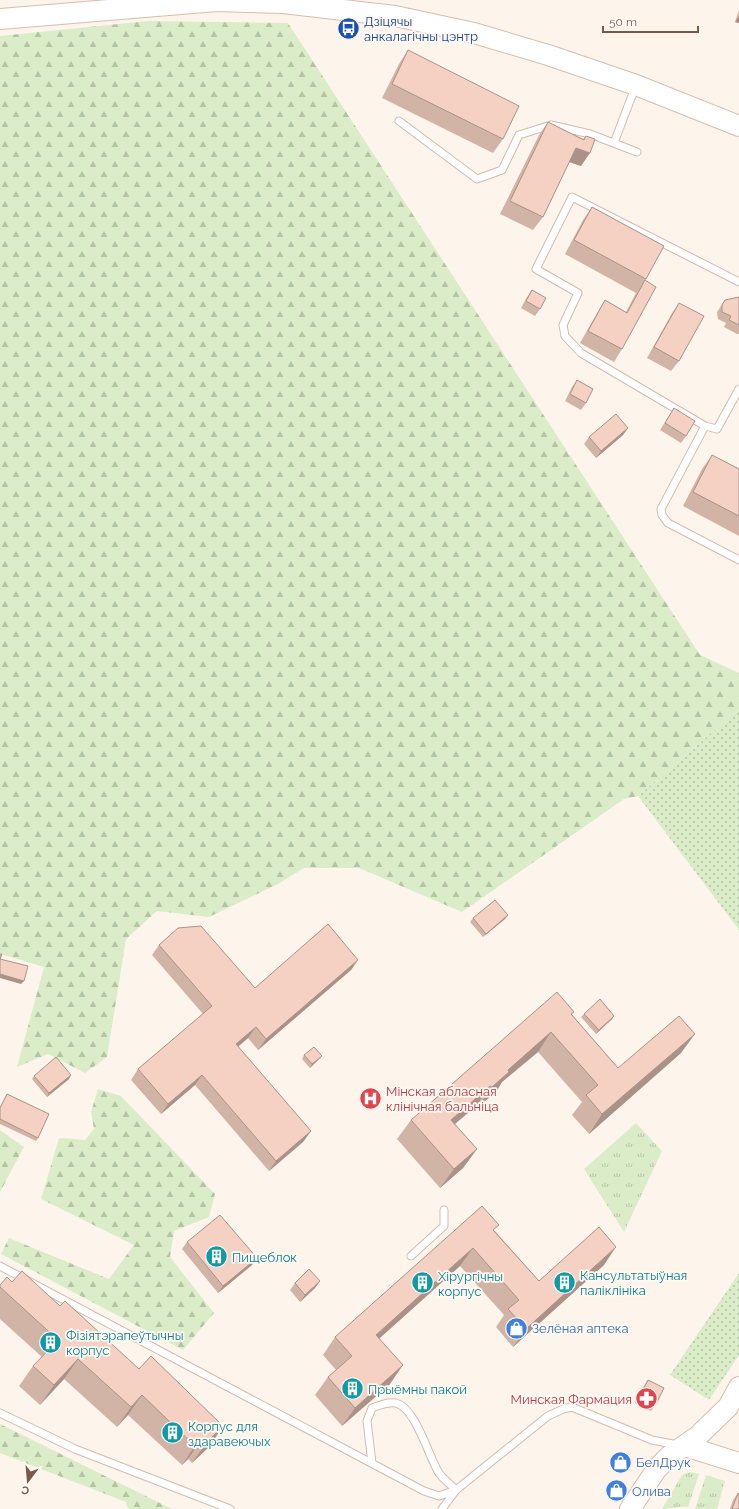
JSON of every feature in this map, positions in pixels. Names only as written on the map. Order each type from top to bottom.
[{"type":"main road","points":[[0,19],[217,1],[283,3],[395,16],[474,33],[548,55],[636,85],[739,126]]},
{"type":"main road","points":[[630,1509],[656,1470],[668,1457],[685,1446],[728,1407],[739,1387]]},
{"type":"main road","points":[[685,1446],[739,1463]]},
{"type":"lane","points":[[614,143],[636,85]]},
{"type":"lane","points":[[399,121],[477,179],[502,170],[519,135],[551,125],[590,134],[637,152]]},
{"type":"lane","points":[[739,282],[572,198],[536,269],[578,293],[563,325],[565,336],[581,353],[705,426],[717,429],[739,389]]},
{"type":"lane","points":[[705,426],[661,509],[662,515],[668,523],[739,560]]},
{"type":"lane","points":[[411,1256],[444,1226],[444,1210]]},
{"type":"lane","points":[[0,1266],[424,1491],[439,1496],[456,1490]]},
{"type":"lane","points":[[372,1463],[367,1421],[372,1408],[383,1403],[397,1404],[408,1412],[424,1440],[439,1473],[456,1490]]},
{"type":"lane","points":[[442,1509],[456,1490],[548,1416],[563,1409],[572,1407],[652,1440],[685,1446]]},
{"type":"lane","points":[[0,1413],[75,1449],[216,1506],[230,1509]]},
{"type":"green space","points":[[148,21],[288,23],[700,655],[739,673],[739,709],[638,796],[624,799],[462,912],[359,868],[304,868],[278,884],[209,917],[157,911],[126,939],[107,1057],[85,1073],[48,1054],[17,1067],[44,967],[0,954],[0,36]]},
{"type":"green space","points":[[739,709],[739,930],[638,796]]},
{"type":"green space","points":[[98,1089],[121,1096],[215,1194],[209,1217],[174,1231],[170,1257],[214,1313],[183,1350],[1,1254],[9,1238],[109,1279],[134,1245],[41,1199],[59,1138],[85,1140],[94,1129],[91,1112]]},
{"type":"green space","points":[[636,1123],[662,1151],[624,1232],[584,1169]]},
{"type":"green space","points":[[0,1130],[24,1147],[0,1192]]},
{"type":"green space","points":[[739,1273],[739,1355],[709,1400],[670,1375]]},
{"type":"green space","points":[[0,1424],[172,1509],[128,1509],[126,1502],[0,1453]]},
{"type":"green space","points":[[690,1472],[699,1474],[688,1507],[662,1509],[682,1475]]},
{"type":"green space","points":[[706,1475],[725,1481],[717,1509],[695,1509]]},
{"type":"building","points":[[408,50],[519,106],[503,139],[392,84]]},
{"type":"building","points":[[548,122],[584,140],[586,136],[595,139],[590,153],[576,148],[543,217],[510,201]]},
{"type":"building","points":[[592,207],[664,246],[646,279],[574,240]]},
{"type":"building","points":[[645,280],[656,287],[622,349],[588,331],[605,300],[627,313]]},
{"type":"building","points":[[532,290],[546,298],[540,309],[526,301]]},
{"type":"building","points":[[739,297],[739,325],[729,320],[731,316],[722,312],[722,305],[725,300]]},
{"type":"building","points":[[679,303],[704,316],[679,361],[654,347]]},
{"type":"building","points":[[577,380],[593,389],[586,403],[570,394]]},
{"type":"building","points":[[674,408],[695,421],[686,436],[665,423]]},
{"type":"building","points":[[616,414],[628,428],[601,451],[589,437]]},
{"type":"building","points":[[712,455],[739,469],[739,516],[693,492]]},
{"type":"building","points":[[495,900],[508,915],[486,934],[473,918]]},
{"type":"building","points":[[328,924],[358,960],[266,1039],[256,1027],[236,1044],[311,1131],[276,1161],[202,1075],[168,1104],[138,1069],[212,1006],[159,945],[178,928],[201,926],[255,988]]},
{"type":"building","points":[[0,959],[28,966],[24,981],[0,974]]},
{"type":"building","points":[[557,992],[574,1012],[571,1014],[618,1068],[679,1016],[695,1034],[602,1114],[586,1095],[598,1085],[551,1032],[508,1070],[509,1072],[492,1087],[490,1086],[451,1120],[477,1149],[454,1169],[411,1120]]},
{"type":"building","points":[[600,999],[614,1016],[599,1030],[584,1014]]},
{"type":"building","points":[[314,1047],[322,1056],[312,1064],[304,1055]]},
{"type":"building","points":[[56,1057],[71,1075],[49,1093],[34,1076]]},
{"type":"building","points":[[7,1094],[49,1114],[38,1138],[0,1119],[0,1108]]},
{"type":"building","points":[[482,1206],[499,1225],[493,1230],[539,1281],[599,1227],[616,1247],[526,1329],[508,1309],[519,1300],[473,1248],[376,1335],[403,1365],[355,1408],[328,1377],[352,1356],[335,1337]]},
{"type":"building","name":"Пищеблок","points":[[220,1215],[257,1258],[223,1286],[187,1242]]},
{"type":"building","points":[[309,1269],[320,1281],[305,1295],[295,1283]]},
{"type":"building","points":[[22,1271],[60,1306],[65,1301],[139,1369],[151,1356],[223,1426],[206,1443],[202,1439],[195,1446],[142,1395],[131,1407],[78,1359],[54,1385],[33,1366],[58,1340],[0,1287],[7,1277],[12,1282]]},
{"type":"building","points":[[648,1380],[664,1388],[656,1404],[640,1396]]},
{"type":"building","points":[[738,1493],[739,1509],[732,1509]]},
{"type":"place","name":"Дзіцячы анкалагічны цэнтр","points":[[349,28]]},
{"type":"place","name":"Мінская абласная клінічная бальніца","points":[[370,1098]]},
{"type":"place","name":"Пищеблок","points":[[217,1257]]},
{"type":"place","name":"Кансультатыўная паліклініка","points":[[565,1282]]},
{"type":"place","name":"Хірургічны корпус","points":[[423,1283]]},
{"type":"place","name":"Зелёная аптека","points":[[516,1328]]},
{"type":"place","name":"Фізіятэрапеўтычны корпус","points":[[50,1342]]},
{"type":"place","name":"Прыёмны пакой","points":[[353,1389]]},
{"type":"place","name":"Минская Фармация","points":[[647,1399]]},
{"type":"place","name":"Корпус для здаравеючых","points":[[172,1433]]},
{"type":"place","name":"БелДрук","points":[[620,1462]]},
{"type":"place","name":"Олива","points":[[616,1491]]}]
